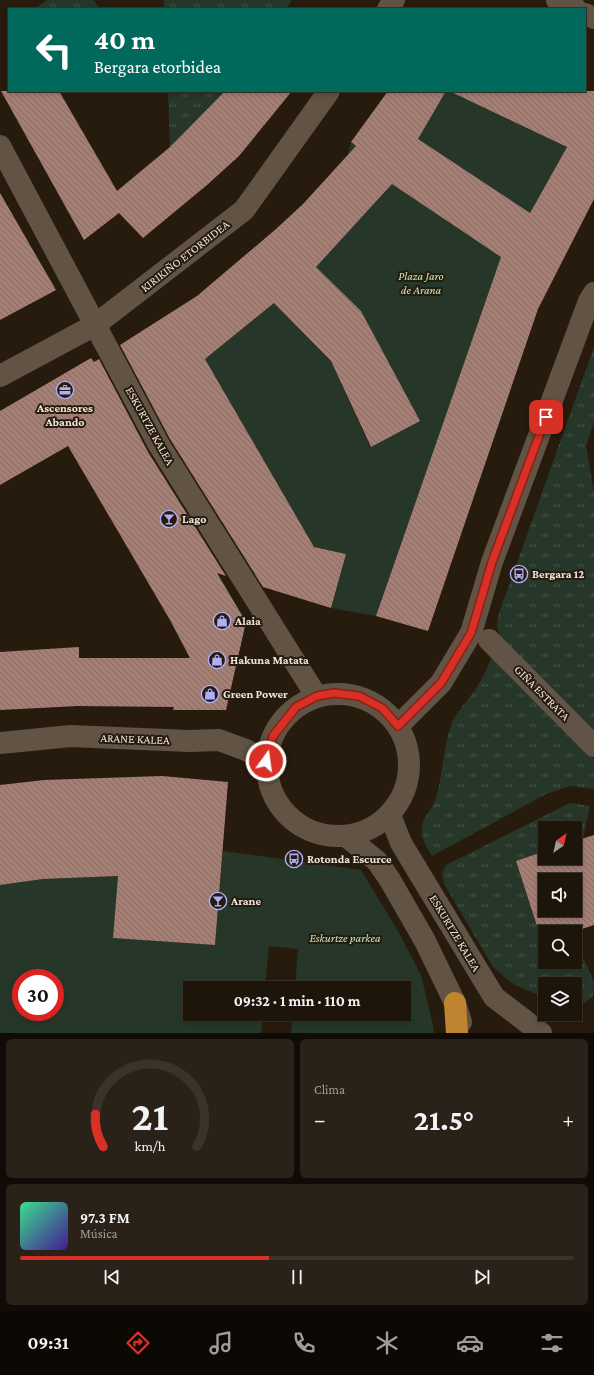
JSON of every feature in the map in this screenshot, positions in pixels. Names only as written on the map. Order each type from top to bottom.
[{"type":"highway","points":[[455,1003],[456,1033]]},
{"type":"street","points":[[557,0],[574,8]]},
{"type":"street","name":"KIRIKIÑO ETORBIDEA","points":[[0,376],[94,325],[244,210],[328,92]]},
{"type":"street","name":"ESKURTZE KALEA","points":[[0,146],[159,445],[317,696]]},
{"type":"street","points":[[398,726],[441,683],[471,633],[492,562],[594,293]]},
{"type":"street","name":"GIÑA ESTRATA","points":[[489,640],[594,746]]},
{"type":"street","points":[[334,693],[359,696],[382,708],[398,726],[406,740],[410,764],[403,797],[390,815],[370,830],[347,836],[316,833],[295,823],[280,807],[270,788],[266,761],[273,736],[296,707],[317,696],[334,693]]},
{"type":"street","name":"ARANE KALEA","points":[[0,743],[72,736],[190,741],[219,740],[246,750],[266,761]]},
{"type":"street","name":"ESKURTZE KALEA","points":[[390,815],[401,843],[494,997],[542,1033]]},
{"type":"street","points":[[347,836],[377,861],[390,880],[425,941],[455,1003],[465,1033]]},
{"type":"green space","points":[[47,0],[94,0],[99,8],[35,8]]},
{"type":"green space","points":[[164,0],[292,0],[287,8],[164,8]]},
{"type":"green space","points":[[168,92],[224,92],[170,147]]},
{"type":"green space","name":"Plaza Jaro de Arana","points":[[445,92],[451,92],[567,147],[496,273],[376,616],[331,608],[346,554],[314,547],[205,359],[274,303],[331,361],[370,447],[419,421],[361,311],[317,268],[309,276],[270,234],[283,223],[321,261],[386,191],[347,157],[351,142],[399,177],[394,185],[474,239],[498,192],[418,139]]},
{"type":"green space","points":[[594,347],[594,422],[586,446],[594,493],[594,735],[502,641],[497,627],[498,616]]},
{"type":"green space","points":[[492,657],[594,759],[594,789],[570,786],[546,794],[432,856],[424,841],[422,826],[424,819],[434,803],[437,793],[446,743],[452,723],[478,686]]},
{"type":"green space","points":[[570,803],[590,806],[583,839],[582,821],[538,821],[538,853],[516,861],[538,927],[538,969],[582,969],[582,955],[594,982],[593,996],[585,1003],[582,1004],[582,977],[538,977],[538,995],[513,984],[493,967],[444,884],[442,873],[446,865]]},
{"type":"green space","name":"Eskurtze parkea","points":[[223,851],[361,870],[398,931],[421,975],[434,1033],[291,1033],[292,1021],[411,1021],[411,981],[296,981],[298,949],[269,946],[266,981],[183,981],[183,1021],[262,1021],[261,1033],[0,1033],[0,885],[43,879],[118,876],[113,938],[215,945]]},
{"type":"building","points":[[1,91],[60,92],[117,191],[170,147],[224,92],[291,92],[239,156],[207,185],[143,238],[119,213],[84,240]]},
{"type":"building","points":[[594,91],[594,199],[538,309],[428,631],[376,616],[501,257],[392,184],[316,267],[361,311],[420,421],[371,447],[331,361],[274,303],[205,359],[314,547],[346,554],[331,608],[263,587],[170,439],[120,345],[197,296],[276,229],[303,204],[356,146],[351,142],[387,92],[445,92],[418,139],[530,213],[567,147],[451,92]]},
{"type":"building","points":[[0,193],[56,290],[0,320]]},
{"type":"building","points":[[91,358],[94,362],[99,359],[148,452],[226,576],[217,573],[246,622],[226,710],[173,710],[174,707],[78,706],[0,710],[0,652],[79,647],[79,658],[190,658],[170,620],[68,446],[0,485],[0,411]]},
{"type":"building","points":[[162,776],[228,782],[215,945],[113,938],[118,876],[43,879],[0,885],[0,785],[44,780]]},
{"type":"building","points":[[594,835],[594,925],[582,929],[582,925],[538,925],[538,929],[516,861],[538,853],[538,865],[582,865],[582,839]]},
{"type":"place","name":"Ascensores Abando","points":[[65,390]]},
{"type":"place","name":"Lago","points":[[169,519]]},
{"type":"place","name":"Bergara 12","points":[[519,574]]},
{"type":"place","name":"Alaia","points":[[222,621]]},
{"type":"place","name":"Hakuna Matata","points":[[217,660]]},
{"type":"place","name":"Green Power","points":[[210,694]]},
{"type":"place","name":"Rotonda Escurce","points":[[294,859]]},
{"type":"place","name":"Arane","points":[[218,901]]},
{"type":"route","points":[[266,761],[273,736],[296,707],[317,696],[334,693],[359,696],[382,708],[398,726],[441,683],[471,633],[492,562],[546,417]]}]
